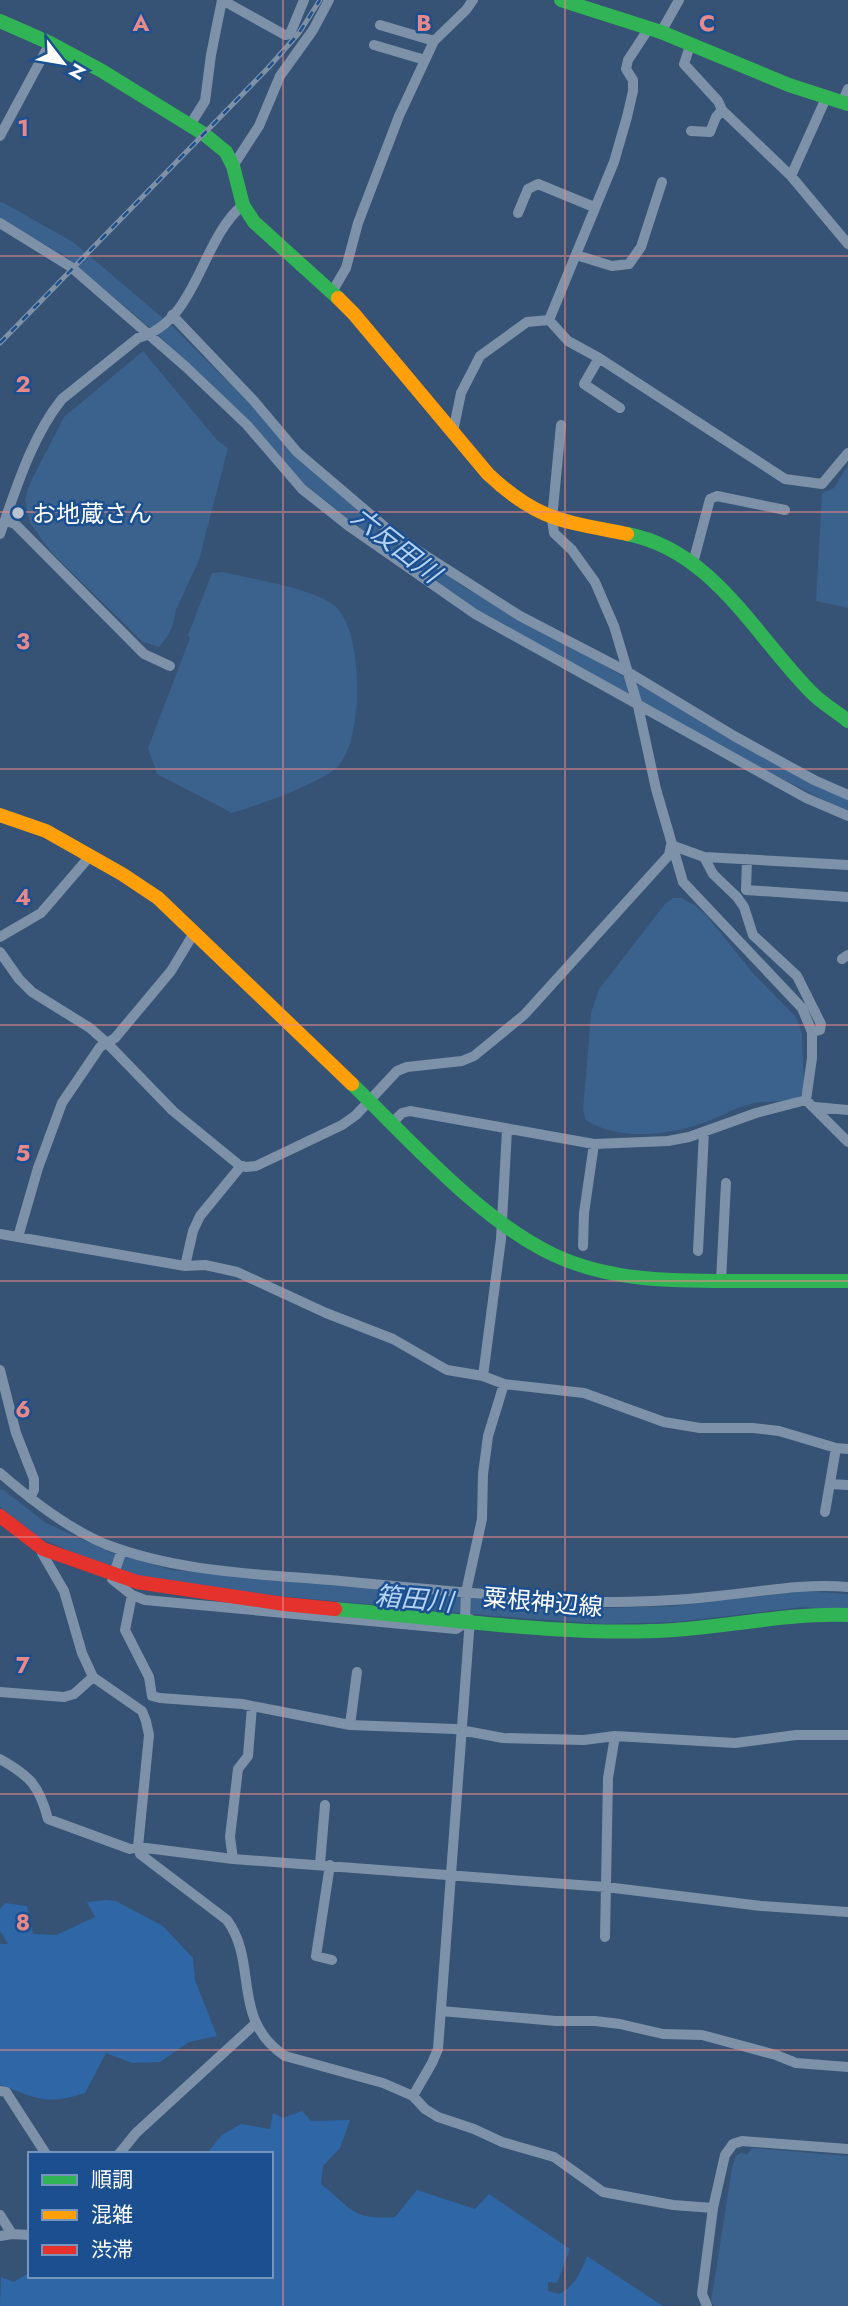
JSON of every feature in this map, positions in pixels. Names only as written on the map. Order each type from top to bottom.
[{"type":"street","points":[[190,125],[205,101],[222,0],[285,34],[290,34],[304,0]]},
{"type":"street","points":[[233,166],[259,126],[279,76],[313,30],[329,0]]},
{"type":"street","points":[[332,292],[346,268],[358,223],[399,116],[434,41],[466,10],[472,0]]},
{"type":"street","points":[[561,0],[655,30],[826,98],[846,99]]},
{"type":"street","points":[[549,320],[614,162],[633,91],[633,80],[626,69],[628,60],[679,0]]},
{"type":"street","points":[[0,21],[50,43],[102,71],[190,125],[226,152],[233,166],[243,205],[254,222],[332,292],[488,474],[516,500],[552,519],[650,540],[674,550],[693,563],[735,604],[812,693],[848,721]]},
{"type":"street","points":[[380,25],[434,41]]},
{"type":"street","points":[[0,136],[50,43]]},
{"type":"street","points":[[374,46],[425,60]]},
{"type":"street","points":[[690,46],[684,64],[718,101],[722,110],[791,176],[848,244]]},
{"type":"street","points":[[791,176],[826,98]]},
{"type":"street","points":[[691,131],[710,132],[722,110]]},
{"type":"street","points":[[576,255],[612,266],[629,264],[641,247],[662,182]]},
{"type":"street","points":[[518,213],[528,189],[538,184],[594,207]]},
{"type":"street","points":[[0,534],[16,485],[53,410],[62,399],[138,338],[151,333],[171,316],[191,289],[230,215],[243,205]]},
{"type":"street","points":[[0,223],[71,267],[151,333],[247,425],[302,489],[350,527],[475,614],[806,798],[848,816]]},
{"type":"street","points":[[171,316],[254,401],[297,452],[398,538],[520,617],[629,675],[814,780],[848,795]]},
{"type":"street","points":[[453,432],[461,393],[480,356],[527,322],[549,320]]},
{"type":"street","points":[[549,320],[568,341],[599,358],[785,479],[822,484],[848,453]]},
{"type":"street","points":[[599,358],[584,384],[620,408]]},
{"type":"street","points":[[561,425],[552,519],[555,533],[572,550],[595,582],[614,626],[638,703],[656,789],[683,881],[802,1008],[812,1032],[811,1104],[848,1142]]},
{"type":"street","points":[[693,563],[710,499],[717,496],[785,510]]},
{"type":"street","points":[[5,520],[15,524],[144,654],[170,666]]},
{"type":"street","points":[[0,815],[46,831],[122,874],[158,898],[392,1123],[502,1224],[567,1261],[599,1271],[650,1280],[848,1281]]},
{"type":"street","points":[[671,845],[704,857],[848,865]]},
{"type":"street","points":[[0,952],[32,992],[90,1028],[173,1111],[241,1166],[256,1166],[342,1125],[356,1115],[397,1071],[462,1061],[474,1056],[500,1036],[524,1016],[669,855],[671,845]]},
{"type":"street","points":[[0,937],[41,913],[90,856]]},
{"type":"street","points":[[704,857],[713,874],[744,907],[753,935],[797,976],[821,1024],[820,1030],[812,1032]]},
{"type":"street","points":[[747,859],[746,890],[848,897]]},
{"type":"street","points":[[18,1237],[38,1168],[62,1103],[100,1047],[115,1038],[171,971],[194,933]]},
{"type":"street","points":[[392,1123],[402,1113],[411,1111],[594,1144],[668,1140],[704,1132],[756,1113],[811,1104],[848,1110]]},
{"type":"street","points":[[483,1376],[502,1224],[507,1129]]},
{"type":"street","points":[[698,1251],[704,1132]]},
{"type":"street","points":[[583,1245],[584,1213],[594,1144]]},
{"type":"street","points":[[185,1266],[193,1231],[200,1216],[241,1166]]},
{"type":"street","points":[[721,1281],[726,1183]]},
{"type":"street","points":[[0,1234],[185,1266],[205,1265],[237,1272],[326,1313],[393,1339],[447,1370],[483,1376],[504,1384],[584,1393],[664,1422],[700,1428],[779,1431],[848,1449]]},
{"type":"street","points":[[0,1370],[16,1433],[34,1479],[34,1490],[30,1498]]},
{"type":"street","points":[[413,2096],[438,2049],[462,1731],[468,1619],[466,1592],[482,1519],[483,1474],[488,1436],[504,1384]]},
{"type":"street","points":[[825,1512],[836,1448]]},
{"type":"street","points":[[0,1473],[30,1498],[102,1542],[148,1558],[187,1565],[558,1600],[635,1602],[805,1587],[848,1587]]},
{"type":"street","points":[[830,1484],[848,1485]]},
{"type":"street","name":"粟根神辺線","points":[[0,1516],[43,1549],[136,1582],[284,1604],[574,1630],[673,1630],[819,1614],[848,1615]]},
{"type":"street","points":[[43,1549],[42,1553],[64,1591],[82,1653],[93,1677],[143,1710],[149,1735],[138,1847],[140,1854],[227,1920],[236,1932],[248,2002],[256,2024],[277,2051],[285,2056],[383,2082],[413,2096],[425,2109],[438,2117],[502,2142],[554,2157],[603,2192],[673,2205],[713,2208]]},
{"type":"street","points":[[122,1550],[112,1579],[132,1595],[145,1600],[456,1629],[468,1619]]},
{"type":"street","points":[[132,1595],[125,1630],[149,1677],[152,1697],[143,1710]]},
{"type":"street","points":[[351,1725],[358,1672]]},
{"type":"street","points":[[0,1692],[64,1697],[74,1694],[93,1677]]},
{"type":"street","points":[[152,1697],[252,1706],[351,1725],[455,1729],[503,1738],[584,1740],[615,1736],[735,1744],[796,1734],[848,1735]]},
{"type":"street","points":[[233,1859],[230,1837],[238,1769],[248,1756],[252,1706]]},
{"type":"street","points":[[605,1937],[608,1778],[615,1736]]},
{"type":"street","points":[[0,1759],[30,1779],[44,1803],[48,1819],[130,1849],[138,1847],[233,1859],[606,1887],[761,1906],[848,1912]]},
{"type":"street","points":[[325,1805],[325,1865],[316,1956],[332,1960]]},
{"type":"street","points":[[441,2011],[556,2021],[595,2021],[663,2034],[702,2035],[796,2063],[848,2067]]},
{"type":"street","points":[[121,2152],[136,2133],[256,2024]]},
{"type":"street","points":[[0,2091],[6,2092],[45,2152]]},
{"type":"street","points":[[707,2306],[702,2294],[713,2208],[725,2155],[733,2144],[742,2141],[848,2148]]},
{"type":"street","points":[[0,2215],[12,2234]]},
{"type":"street","points":[[0,2236],[28,2235]]},
{"type":"shaded area","points":[[143,351],[217,440],[228,448],[199,560],[175,612],[170,631],[159,647],[143,642],[51,552],[30,523],[25,499],[30,483],[64,417]]},
{"type":"shaded area","points":[[848,465],[848,608],[816,601],[822,493],[834,488]]},
{"type":"shaded area","points":[[223,572],[298,589],[335,606],[345,619],[351,637],[357,684],[353,732],[339,765],[305,786],[232,813],[157,774],[148,748],[212,573]]},
{"type":"shaded area","points":[[673,898],[682,898],[708,917],[752,972],[796,1017],[802,1033],[804,1086],[801,1095],[796,1098],[754,1103],[684,1129],[655,1134],[611,1131],[586,1120],[583,1110],[591,1013],[599,989],[665,904]]},
{"type":"shaded area","points":[[116,1901],[163,1926],[193,1958],[195,1980],[217,2036],[189,2042],[160,2062],[132,2063],[106,2053],[85,2093],[71,2097],[42,2099],[0,2085],[0,1944],[8,1944],[0,1931],[0,1909],[5,1903],[27,1906],[33,1934],[56,1935],[95,1917],[87,1902]]},
{"type":"shaded area","points":[[302,2111],[311,2121],[350,2120],[340,2148],[323,2166],[321,2184],[354,2211],[369,2217],[395,2217],[417,2190],[475,2209],[489,2194],[570,2249],[557,2283],[548,2282],[548,2291],[559,2294],[570,2287],[587,2256],[663,2306],[0,2306],[1,2277],[14,2282],[28,2273],[28,2278],[273,2278],[273,2152],[208,2152],[222,2135],[241,2124],[270,2129],[273,2113],[283,2118]]},
{"type":"shaded area","points":[[752,2148],[848,2156],[848,2306],[714,2306],[711,2302],[732,2168],[736,2156],[742,2152],[747,2155]]},
{"type":"waterway","name":"六反田川","points":[[0,210],[69,249],[166,331],[239,404],[295,467],[458,593],[696,726],[848,803]]},
{"type":"waterway","name":"箱田川","points":[[0,1497],[42,1530],[108,1560],[171,1578],[604,1616],[675,1614],[803,1599],[848,1602]]},
{"type":"railway","points":[[0,343],[268,68],[299,33],[320,0]]},
{"type":"traffic: fast","points":[[561,0],[661,32],[789,85],[848,104]]},
{"type":"traffic: fast","points":[[0,21],[50,43],[102,71],[204,134],[226,152],[233,166],[243,205],[254,222],[338,298]]},
{"type":"traffic: fast","points":[[627,534],[657,543],[684,557],[707,576],[750,620],[810,691],[848,721]]},
{"type":"traffic: fast","points":[[352,1084],[473,1201],[527,1240],[575,1264],[619,1275],[663,1280],[848,1281]]},
{"type":"traffic: fast","points":[[335,1609],[504,1626],[590,1631],[674,1630],[804,1616],[848,1615]]},
{"type":"traffic: slow","points":[[338,298],[488,474],[506,490],[552,517],[627,534]]},
{"type":"traffic: slow","points":[[0,815],[46,831],[122,874],[158,898],[352,1084]]},
{"type":"traffic: jam","points":[[0,1516],[43,1549],[137,1582],[335,1609]]},
{"type":"place","name":"お地蔵さん","points":[[18,513]]}]
